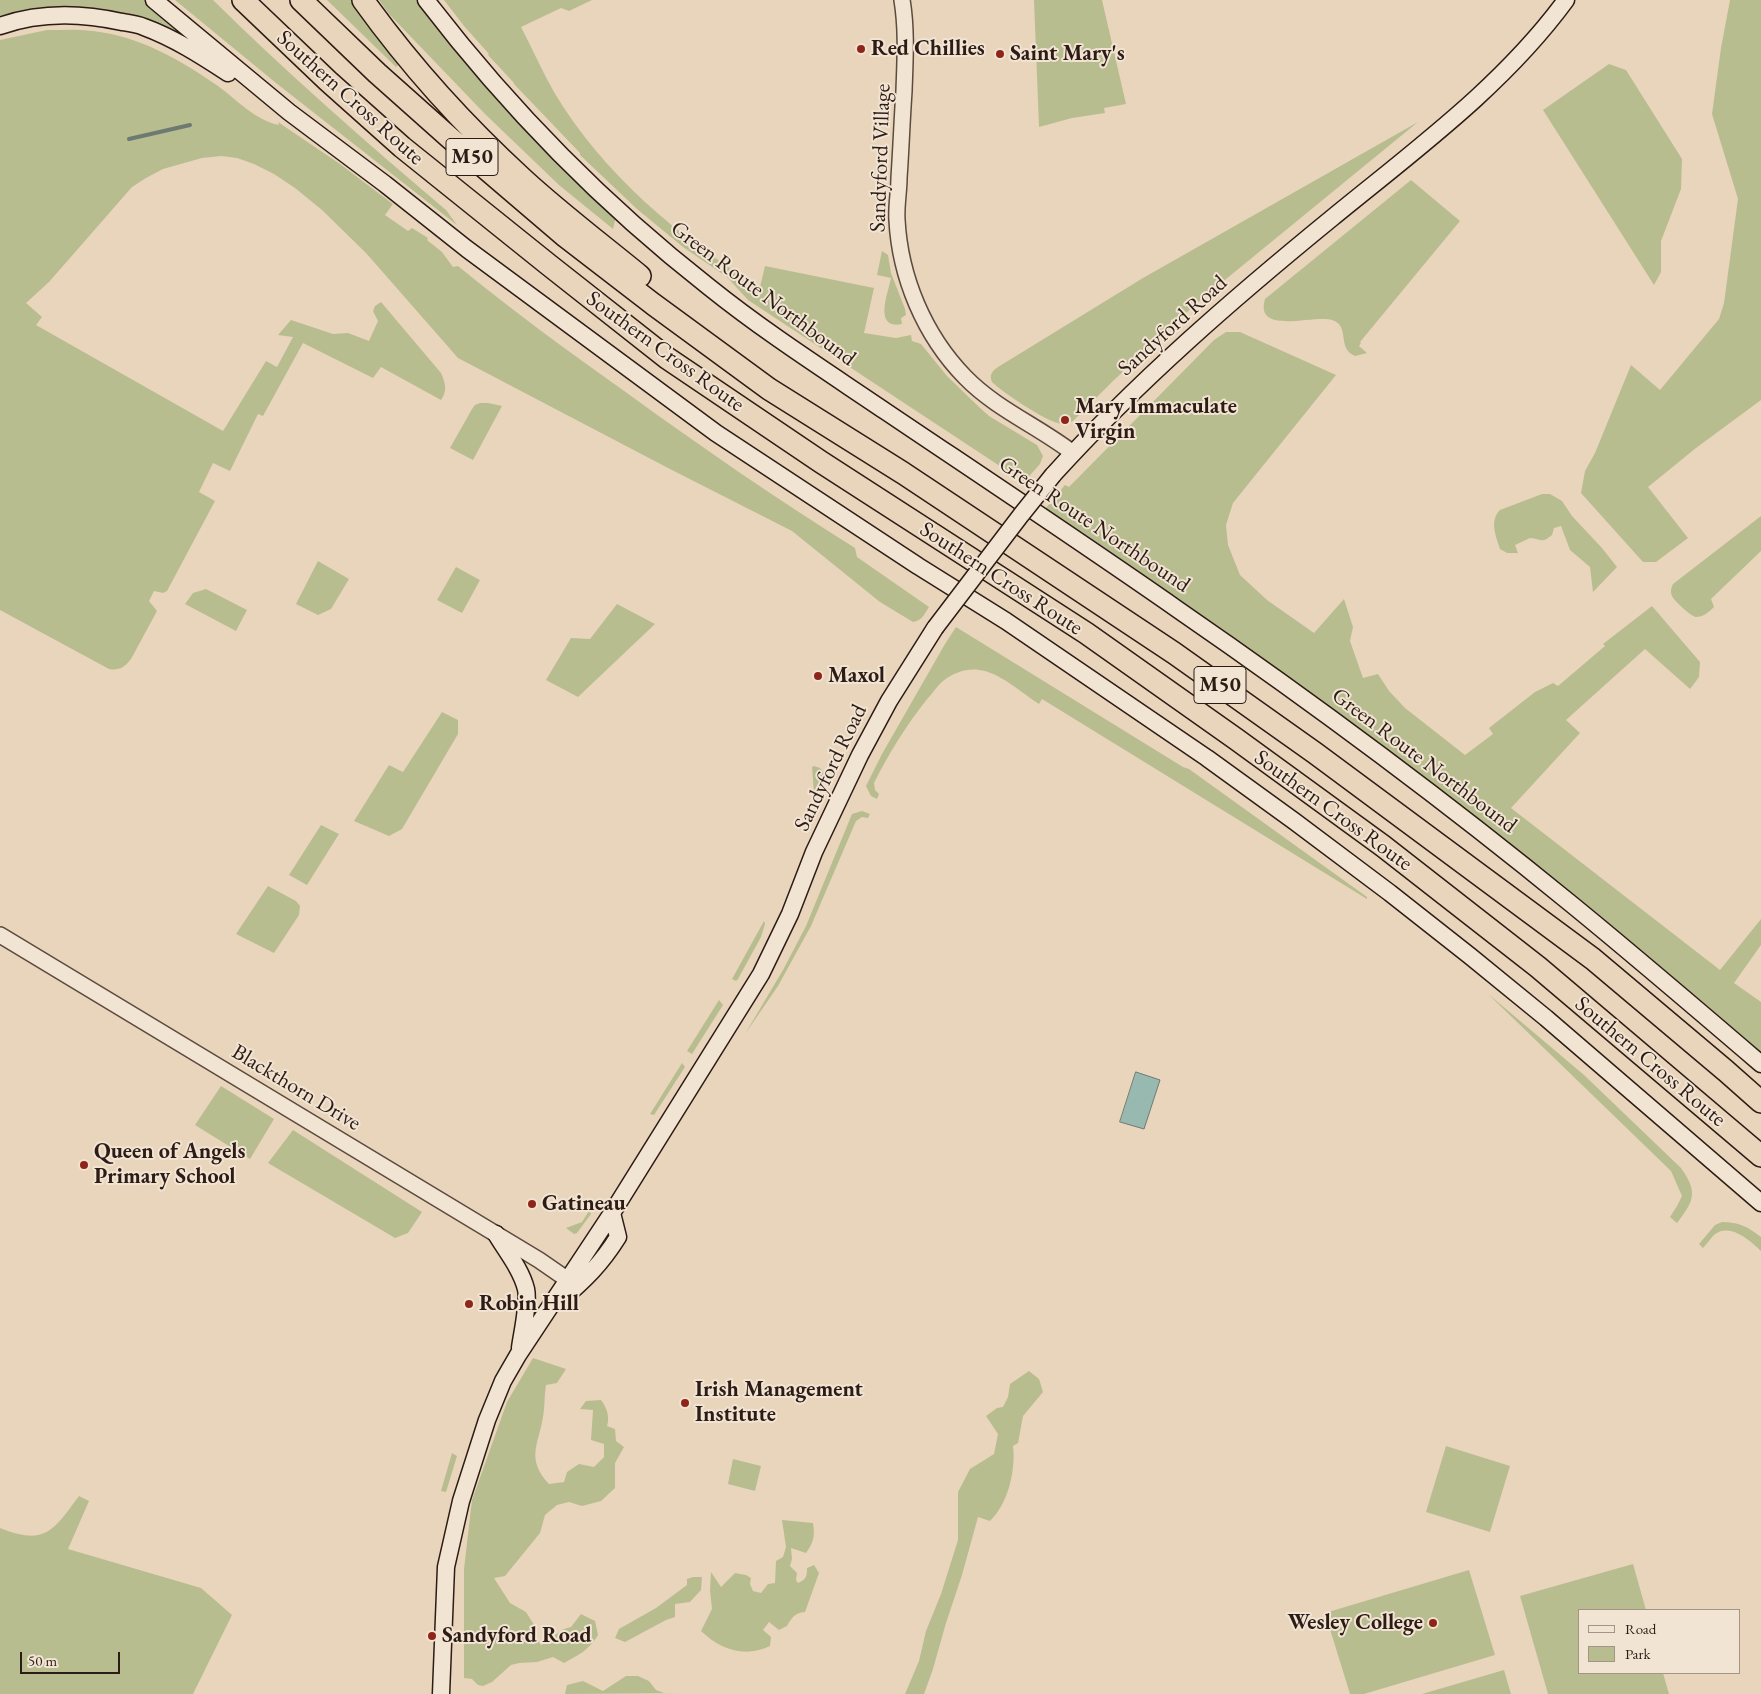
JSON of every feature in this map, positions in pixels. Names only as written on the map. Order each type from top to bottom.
[{"type":"highway","points":[[228,0],[274,46],[417,174],[548,277],[667,358]]},
{"type":"highway","name":"Southern Cross Route","points":[[243,0],[328,81],[402,147],[505,231],[667,358],[821,462],[1086,633],[1368,835],[1538,967],[1761,1156]]},
{"type":"highway","name":"Southern Cross Route","points":[[301,0],[442,132],[566,237],[653,304],[769,389],[902,473],[1174,653],[1314,753],[1593,959],[1761,1102]]},
{"type":"highway","points":[[363,0],[385,31],[453,108],[523,178],[679,307],[868,443],[902,473]]},
{"type":"main road","points":[[154,0],[289,112],[467,249],[716,433],[918,566],[1006,621],[1207,758],[1302,827],[1390,893],[1508,987],[1761,1204]]},
{"type":"main road","name":"Green Route Northbound","points":[[426,0],[466,51],[544,138],[634,224],[712,289],[801,354],[1287,686],[1449,807],[1567,900],[1761,1064]]},
{"type":"main road","name":"Sandyford Road","points":[[441,1694],[446,1567],[461,1501],[487,1420],[503,1380],[519,1352],[612,1213],[760,974],[790,914],[821,837],[860,755],[889,701],[935,628],[1021,515],[1073,453],[1197,332],[1472,102],[1529,46],[1566,0]]},
{"type":"main road","points":[[0,26],[9,22],[51,15],[100,17],[143,26],[199,54],[289,112]]},
{"type":"main road","name":"Sandyford Road","points":[[548,1310],[578,1286],[605,1258],[618,1237],[612,1213]]},
{"type":"main road","points":[[496,1234],[517,1268],[526,1290],[519,1352]]},
{"type":"street","name":"Sandyford Village","points":[[902,0],[905,57],[897,220],[901,255],[914,298],[937,342],[965,377],[994,402],[1048,434],[1073,453]]},
{"type":"street","name":"Blackthorn Drive","points":[[0,935],[496,1234],[568,1280]]},
{"type":"green space","points":[[0,0],[144,0],[184,33],[180,36],[133,17],[0,20]]},
{"type":"green space","points":[[175,0],[213,0],[328,107],[446,210],[457,225],[276,83]]},
{"type":"green space","points":[[327,0],[357,0],[404,58],[396,67]]},
{"type":"green space","points":[[379,0],[419,0],[457,51],[514,118],[616,216],[613,229],[559,185],[485,114],[389,14]]},
{"type":"green space","points":[[444,0],[592,0],[569,11],[561,8],[521,27],[554,92],[595,150],[619,177],[672,225],[730,268],[760,287],[765,266],[874,288],[864,333],[896,338],[911,335],[912,341],[921,344],[947,376],[989,416],[1037,445],[1043,456],[1040,464],[1024,482],[748,300],[727,277],[683,247],[637,209],[580,155],[488,55]]},
{"type":"green space","points":[[1034,0],[1102,0],[1126,104],[1104,108],[1105,113],[1072,118],[1039,127]]},
{"type":"green space","points":[[1730,0],[1761,0],[1761,400],[1696,448],[1648,487],[1688,538],[1656,562],[1643,562],[1581,493],[1585,471],[1595,453],[1631,365],[1660,390],[1719,319],[1724,303],[1738,199],[1712,114]]},
{"type":"green space","points":[[47,30],[93,31],[127,38],[143,44],[189,67],[262,119],[279,125],[278,122],[340,164],[393,204],[385,215],[408,231],[412,228],[428,238],[427,240],[442,252],[453,267],[458,266],[562,346],[711,453],[855,548],[857,557],[929,607],[925,614],[919,620],[913,622],[880,602],[792,531],[458,358],[366,253],[322,210],[274,174],[237,158],[221,156],[202,158],[163,169],[132,187],[49,282],[26,303],[42,317],[36,325],[223,431],[266,361],[277,367],[293,337],[278,335],[291,320],[333,334],[348,333],[369,341],[378,321],[373,311],[375,306],[381,302],[441,373],[444,380],[445,393],[441,400],[381,367],[373,378],[303,343],[263,416],[258,414],[230,471],[213,463],[199,492],[215,501],[167,591],[163,593],[154,591],[149,601],[157,611],[131,659],[122,668],[109,669],[0,610],[0,40]]},
{"type":"green space","points":[[1609,64],[1626,70],[1682,159],[1681,189],[1661,241],[1661,272],[1654,285],[1543,110]]},
{"type":"green space","points":[[1418,122],[1198,302],[1073,421],[1062,424],[1043,417],[992,382],[992,373],[998,367],[1143,278]]},
{"type":"green space","points":[[1411,180],[1460,221],[1360,342],[1359,346],[1367,353],[1355,356],[1349,352],[1344,343],[1341,327],[1332,320],[1288,321],[1268,317],[1264,310],[1265,299]]},
{"type":"green space","points":[[882,251],[888,255],[891,273],[905,309],[906,315],[901,318],[902,324],[893,324],[885,316],[884,309],[891,278],[877,275]]},
{"type":"green space","points":[[1226,332],[1240,332],[1336,375],[1233,503],[1226,525],[1228,545],[1240,575],[1267,600],[1314,633],[1344,599],[1353,627],[1350,641],[1363,678],[1378,674],[1389,691],[1405,708],[1465,755],[1493,734],[1489,728],[1535,692],[1553,683],[1558,686],[1605,646],[1603,644],[1652,606],[1700,662],[1699,677],[1690,689],[1645,649],[1566,720],[1580,733],[1511,808],[1720,970],[1761,919],[1761,945],[1734,983],[1761,1002],[1761,1052],[1557,882],[1385,747],[1192,609],[1045,509],[1065,485],[1069,487],[1214,340]]},
{"type":"green space","points":[[480,403],[502,406],[473,460],[450,448],[472,409]]},
{"type":"green space","points":[[1542,494],[1550,494],[1562,501],[1572,516],[1617,567],[1593,592],[1590,567],[1570,550],[1561,526],[1554,528],[1552,535],[1546,539],[1530,538],[1515,545],[1518,553],[1507,553],[1500,549],[1494,524],[1500,510]]},
{"type":"green space","points":[[1761,516],[1761,551],[1711,599],[1714,607],[1706,614],[1696,617],[1679,605],[1671,593],[1673,584]]},
{"type":"green space","points":[[318,561],[349,579],[331,609],[318,615],[296,604]]},
{"type":"green space","points":[[456,567],[480,580],[462,613],[437,600]]},
{"type":"green space","points":[[206,589],[247,610],[236,631],[185,604],[193,593]]},
{"type":"green space","points":[[617,604],[655,624],[578,697],[546,680],[571,638],[590,639]]},
{"type":"green space","points":[[956,627],[1189,769],[1367,897],[1367,899],[1042,699],[1039,704],[1002,679],[979,670],[965,670],[956,673],[937,687],[906,728],[874,783],[875,790],[879,794],[877,799],[871,796],[866,786],[882,754]]},
{"type":"green space","points":[[442,712],[458,720],[458,734],[402,829],[389,836],[354,821],[389,765],[403,772]]},
{"type":"green space","points":[[812,767],[820,768],[825,774],[825,778],[814,793]]},
{"type":"green space","points":[[862,811],[870,814],[868,818],[862,817],[856,821],[811,926],[778,986],[745,1034],[783,970],[806,926],[852,814]]},
{"type":"green space","points":[[321,825],[339,834],[307,885],[289,875]]},
{"type":"green space","points":[[268,886],[296,901],[300,906],[299,915],[274,953],[236,934]]},
{"type":"green space","points":[[764,921],[765,924],[761,937],[738,979],[736,981],[732,979]]},
{"type":"green space","points":[[1487,993],[1584,1075],[1681,1168],[1690,1184],[1692,1197],[1687,1209],[1677,1223],[1670,1217],[1682,1196],[1671,1171]]},
{"type":"green space","points":[[719,1000],[723,1005],[692,1054],[687,1051]]},
{"type":"green space","points":[[682,1063],[685,1067],[654,1115],[650,1114]]},
{"type":"green space","points":[[221,1086],[274,1119],[250,1159],[195,1125]]},
{"type":"green space","points":[[293,1130],[422,1212],[408,1233],[395,1238],[268,1163]]},
{"type":"green space","points":[[589,1211],[591,1214],[577,1233],[574,1234],[566,1228],[582,1222]]},
{"type":"green space","points":[[1722,1222],[1738,1224],[1756,1233],[1761,1237],[1761,1251],[1739,1234],[1727,1231],[1714,1235],[1703,1248],[1699,1244],[1715,1225]]},
{"type":"green space","points":[[533,1358],[566,1369],[557,1383],[546,1385],[544,1413],[537,1444],[536,1459],[538,1467],[549,1484],[564,1482],[567,1472],[579,1464],[594,1467],[604,1457],[604,1444],[591,1440],[593,1410],[580,1409],[586,1401],[601,1400],[607,1413],[607,1426],[615,1429],[616,1441],[624,1447],[615,1463],[615,1488],[601,1501],[582,1506],[569,1502],[557,1505],[545,1515],[540,1533],[505,1576],[494,1578],[510,1603],[526,1612],[536,1628],[536,1638],[541,1645],[559,1632],[571,1627],[581,1614],[595,1621],[598,1635],[579,1655],[564,1663],[553,1657],[537,1662],[511,1665],[492,1682],[483,1686],[478,1685],[472,1679],[464,1678],[464,1569],[472,1500],[507,1402]]},
{"type":"green space","points":[[1029,1371],[1039,1379],[1043,1392],[1023,1416],[1018,1443],[1013,1446],[1012,1476],[1006,1496],[990,1521],[978,1517],[962,1575],[924,1694],[905,1694],[919,1661],[926,1631],[941,1594],[958,1540],[958,1492],[970,1469],[994,1454],[998,1434],[986,1416],[997,1408],[1003,1407],[1008,1397],[1010,1384]]},
{"type":"green space","points":[[1446,1446],[1510,1466],[1490,1532],[1426,1512]]},
{"type":"green space","points":[[452,1453],[457,1456],[446,1492],[441,1491]]},
{"type":"green space","points":[[733,1459],[761,1466],[755,1491],[728,1484]]},
{"type":"green space","points":[[79,1496],[89,1501],[68,1549],[201,1588],[232,1615],[193,1694],[0,1694],[0,1528],[28,1536],[47,1532],[62,1518]]},
{"type":"green space","points":[[782,1520],[813,1523],[813,1539],[806,1553],[791,1548],[792,1559],[790,1566],[797,1573],[796,1580],[798,1583],[806,1577],[807,1568],[814,1565],[819,1573],[805,1612],[796,1614],[787,1626],[779,1630],[769,1622],[763,1630],[771,1637],[770,1646],[761,1650],[742,1652],[725,1647],[701,1631],[712,1609],[711,1572],[721,1587],[735,1573],[751,1578],[750,1584],[753,1591],[761,1593],[768,1584],[775,1583],[776,1561],[783,1557],[786,1547]]},
{"type":"green space","points":[[1633,1564],[1646,1609],[1578,1609],[1578,1674],[1663,1674],[1669,1694],[1548,1694],[1520,1596]]},
{"type":"green space","points":[[1469,1570],[1495,1655],[1364,1694],[1350,1694],[1325,1613]]},
{"type":"green space","points":[[702,1577],[701,1590],[690,1602],[675,1604],[675,1617],[625,1642],[615,1638],[619,1629],[656,1608],[687,1585],[687,1579]]},
{"type":"green space","points":[[1504,1670],[1511,1694],[1422,1694]]},
{"type":"green space","points":[[626,1676],[638,1676],[649,1681],[656,1690],[664,1693],[682,1693],[565,1694],[567,1685],[583,1681],[603,1691]]},
{"type":"water","points":[[1136,1072],[1160,1080],[1144,1129],[1120,1122]]},
{"type":"waterway","points":[[129,139],[190,125]]},
{"type":"place","name":"Red Chillies","points":[[861,49]]},
{"type":"place","name":"Saint Mary's","points":[[1000,54]]},
{"type":"place","name":"Mary Immaculate Virgin","points":[[1065,420]]},
{"type":"place","name":"Maxol","points":[[818,676]]},
{"type":"place","name":"Queen of Angels Primary School","points":[[84,1165]]},
{"type":"place","name":"Gatineau","points":[[532,1204]]},
{"type":"place","name":"Robin Hill","points":[[469,1304]]},
{"type":"place","name":"Irish Management Institute","points":[[685,1403]]},
{"type":"place","name":"Wesley College","points":[[1433,1623]]},
{"type":"place","name":"Sandyford Road","points":[[432,1636]]}]
